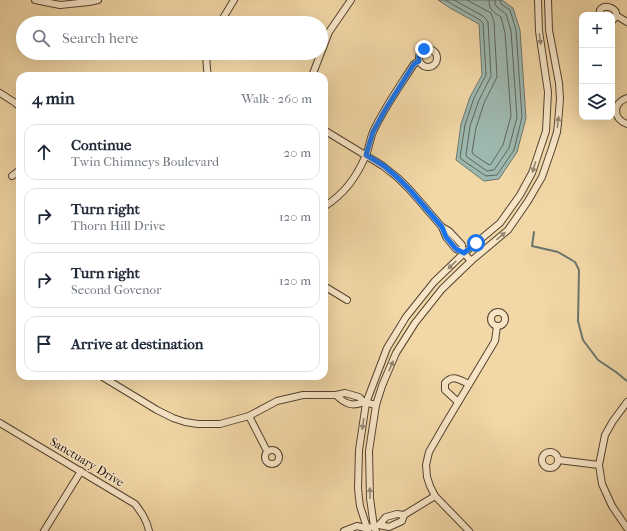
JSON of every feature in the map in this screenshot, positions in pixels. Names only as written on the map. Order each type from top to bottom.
[{"type":"street","points":[[35,0],[60,5],[98,0]]},
{"type":"street","points":[[224,16],[234,0]]},
{"type":"street","points":[[328,35],[351,0]]},
{"type":"street","points":[[365,529],[358,488],[359,450],[365,402],[387,348],[406,317],[434,282],[464,252],[500,223],[520,195],[532,173],[546,130],[548,92],[539,31],[538,0]]},
{"type":"street","points":[[376,527],[370,498],[369,451],[376,405],[382,386],[396,353],[415,323],[442,289],[471,261],[508,230],[542,177],[557,132],[560,99],[559,83],[549,30],[548,0]]},
{"type":"street","points":[[600,12],[600,8],[605,4],[611,3],[617,10],[615,15]]},
{"type":"street","points":[[615,18],[627,22]]},
{"type":"street","points":[[206,60],[207,72]]},
{"type":"street","points":[[314,72],[318,60]]},
{"type":"street","points":[[328,204],[348,186],[366,155],[373,132],[385,110],[414,64],[419,61]]},
{"type":"street","points":[[0,93],[16,104]]},
{"type":"street","points":[[627,98],[618,103],[616,112],[619,120],[627,124]]},
{"type":"street","points":[[328,132],[384,166],[398,178],[442,227],[449,231],[462,245],[464,252],[471,261]]},
{"type":"street","points":[[12,176],[16,173]]},
{"type":"street","points":[[328,288],[347,300]]},
{"type":"street","points":[[469,531],[435,496],[427,477],[426,465],[429,452],[495,341],[497,326]]},
{"type":"street","points":[[458,402],[445,390],[445,383],[454,378],[469,384]]},
{"type":"street","points":[[113,380],[157,410],[173,418],[198,424],[220,424],[249,416],[277,401],[303,395],[336,395],[345,393],[359,397],[365,402],[376,405]]},
{"type":"street","points":[[627,402],[605,435],[599,465],[602,484],[612,506],[627,528]]},
{"type":"street","points":[[249,416],[267,451]]},
{"type":"street","name":"Sanctuary Drive","points":[[0,423],[135,504],[143,515],[149,531]]},
{"type":"street","points":[[558,460],[599,465]]},
{"type":"street","points":[[44,531],[81,471]]},
{"type":"street","points":[[376,527],[386,517],[397,514],[404,515],[435,496]]},
{"type":"street","points":[[344,531],[357,526],[365,529],[389,527],[402,521],[404,515]]},
{"type":"street","points":[[458,531],[464,526]]},
{"type":"water","points":[[438,0],[502,0],[513,8],[520,30],[526,118],[517,152],[499,179],[484,181],[456,160],[461,124],[470,97],[482,75],[479,24]]},
{"type":"waterway","points":[[534,232],[532,246],[558,252],[575,262],[579,270],[578,321],[583,340],[598,360],[627,381]]},
{"type":"route","points":[[424,49],[420,53],[418,59],[419,61],[414,64],[385,110],[373,132],[366,155],[384,166],[410,190],[442,227],[446,237],[456,249],[464,253],[476,243]]}]
